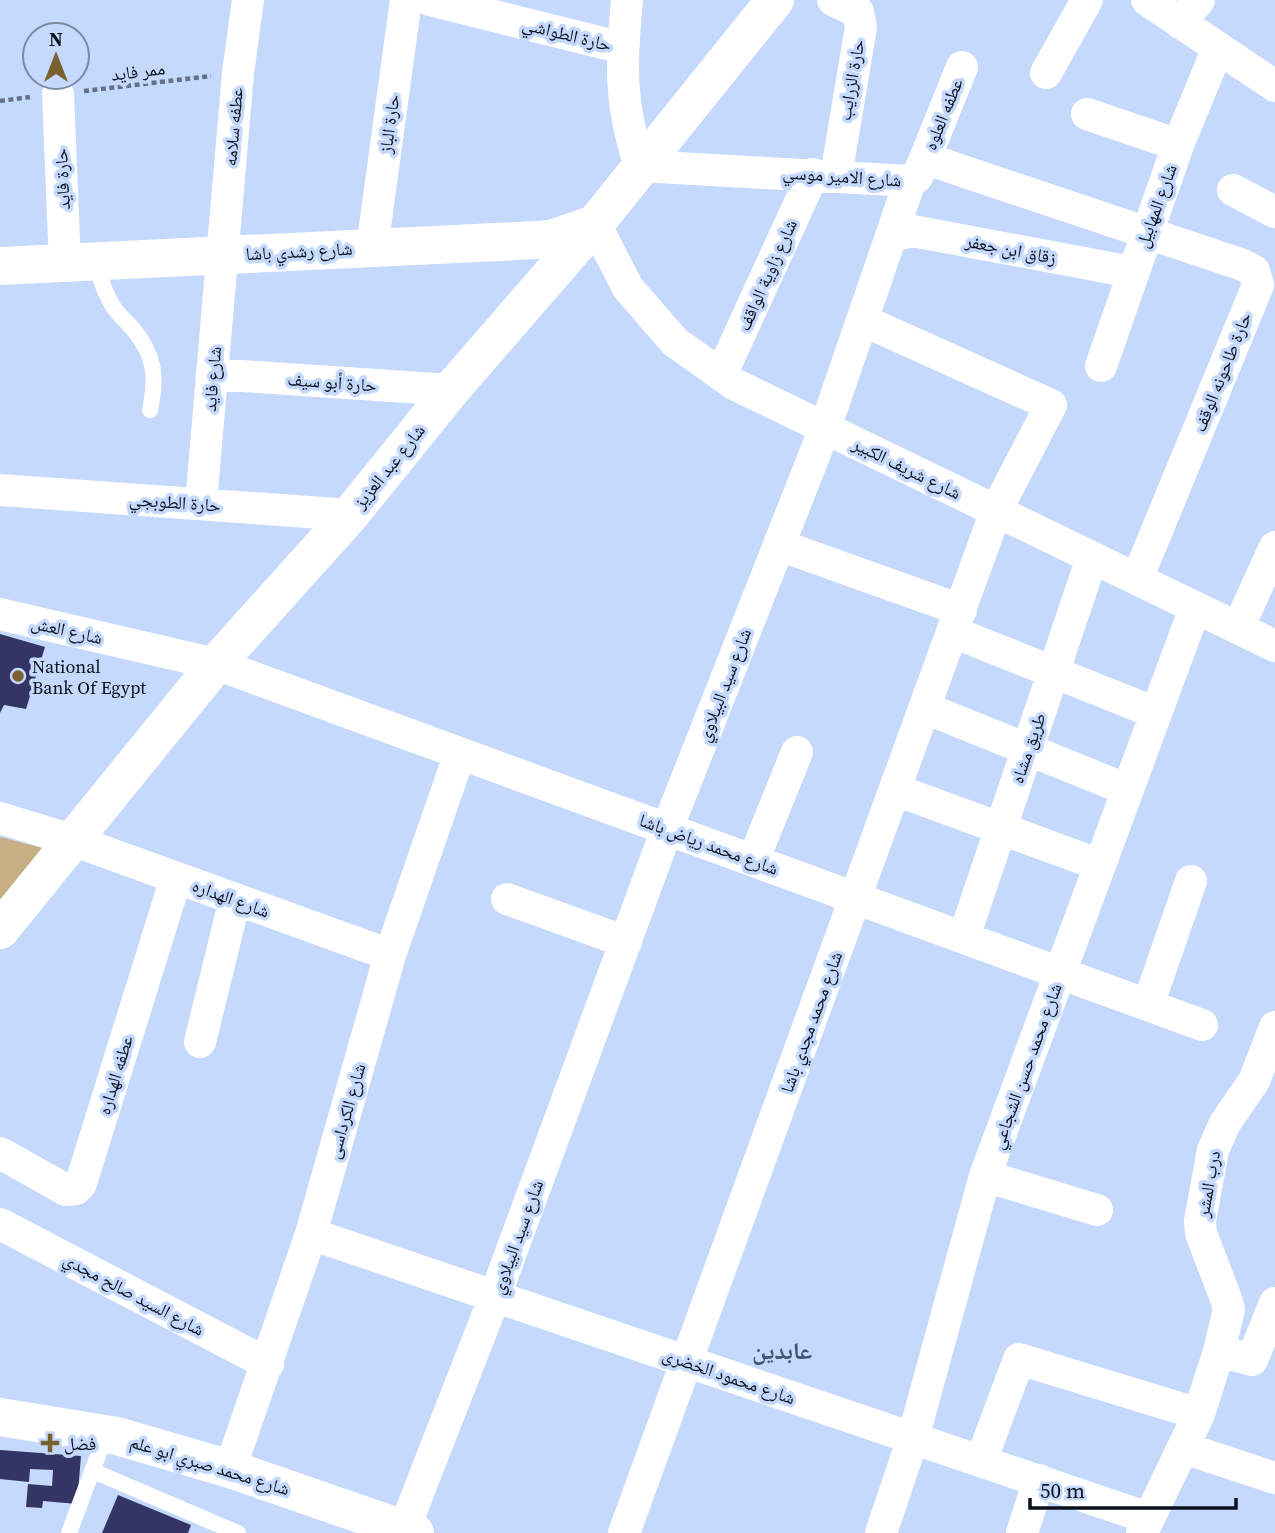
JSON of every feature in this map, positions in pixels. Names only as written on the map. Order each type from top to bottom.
[{"type":"main road","name":"شارع عبد العزيز","points":[[0,930],[216,664],[350,515],[451,390],[595,224],[775,0]]},
{"type":"main road","name":"شارع رشدي باشا","points":[[0,266],[551,239],[595,224]]},
{"type":"main road","name":"شارع محمد صبري ابو علم","points":[[0,1417],[106,1434],[230,1469],[410,1531]]},
{"type":"street","name":"عطفه سلامه","points":[[222,255],[238,73],[248,0]]},
{"type":"street","name":"حارة الباز","points":[[372,248],[406,0]]},
{"type":"street","name":"حارة الطواشي","points":[[430,0],[622,48]]},
{"type":"street","points":[[627,0],[622,48],[624,105],[629,133],[640,166]]},
{"type":"street","name":"حارة الزرايب","points":[[824,175],[860,27],[858,12],[833,0]]},
{"type":"street","points":[[1046,74],[1087,0]]},
{"type":"street","points":[[1147,0],[1190,11],[1218,47],[1269,71]]},
{"type":"street","name":"شارع المهابيل","points":[[1101,366],[1178,145],[1218,47]]},
{"type":"street","name":"عطفه العلوه","points":[[917,171],[962,67]]},
{"type":"street","name":"حارة فايد","points":[[58,94],[81,263]]},
{"type":"street","points":[[1087,114],[1178,145]]},
{"type":"street","name":"شارع الامير موسي","points":[[640,166],[824,175],[917,171],[930,160],[1146,233]]},
{"type":"street","points":[[825,428],[891,236],[917,171]]},
{"type":"street","name":"شارع زاوية الواقف","points":[[721,375],[824,175]]},
{"type":"street","points":[[1233,190],[1275,212]]},
{"type":"street","name":"شارع شريف الكبير","points":[[595,224],[628,288],[675,342],[734,384],[1275,646]]},
{"type":"street","name":"زقاق ابن جعفر","points":[[891,236],[913,231],[1132,272]]},
{"type":"street","name":"حارة طاحونه الوقف","points":[[1137,579],[1258,285],[1254,271],[1243,265],[1146,233]]},
{"type":"street","name":"شارع فايد","points":[[201,503],[222,255]]},
{"type":"street","points":[[862,320],[1051,405],[996,511]]},
{"type":"street","name":"حارة أبو سيف","points":[[212,374],[451,390]]},
{"type":"street","name":"شارع سيد البيلاوي","points":[[410,1531],[667,829],[825,428]]},
{"type":"street","name":"حارة الطوبجي","points":[[0,490],[350,515]]},
{"type":"street","name":"شارع محمد مجدي باشا","points":[[624,1533],[996,511]]},
{"type":"street","points":[[779,545],[957,621],[1053,672],[1156,713]]},
{"type":"street","points":[[1238,628],[1275,547]]},
{"type":"street","name":"طريق مشاه","points":[[964,937],[1092,558]]},
{"type":"street","name":"شارع محمد حسن الشجاعي","points":[[881,1533],[913,1438],[985,1176],[1195,608]]},
{"type":"street","name":"شارع العش","points":[[0,614],[216,664]]},
{"type":"street","name":"شارع محمد رياض باشا","points":[[216,664],[1202,1025]]},
{"type":"street","points":[[925,708],[1128,790]]},
{"type":"street","points":[[753,861],[797,752]]},
{"type":"street","name":"شارع الكرداسى","points":[[230,1469],[311,1234],[390,955],[460,753]]},
{"type":"street","points":[[896,790],[1100,865]]},
{"type":"street","name":"شارع الهداره","points":[[0,818],[72,840],[390,955]]},
{"type":"street","name":"عطفه الهداره","points":[[0,1153],[66,1190],[76,1189],[81,1183],[176,878]]},
{"type":"street","points":[[1148,1005],[1191,881]]},
{"type":"street","points":[[200,1042],[235,899]]},
{"type":"street","points":[[507,899],[626,942]]},
{"type":"street","name":"درب المشر","points":[[1145,1525],[1199,1414],[1229,1308],[1201,1233],[1200,1222],[1208,1168],[1225,1122],[1254,1081],[1275,1027]]},
{"type":"street","points":[[985,1176],[1097,1210]]},
{"type":"street","name":"شارع السيد صالح مجدي","points":[[0,1224],[268,1364]]},
{"type":"street","name":"شارع محمود الخضرى","points":[[311,1234],[1039,1480],[1145,1525]]},
{"type":"street","points":[[1219,1351],[1252,1360],[1275,1303]]},
{"type":"street","points":[[981,1461],[1019,1359],[1199,1414]]},
{"type":"street","points":[[1184,1448],[1275,1478]]},
{"type":"street","points":[[1022,1533],[1039,1480]]},
{"type":"lane","points":[[81,263],[147,346],[155,388],[150,410]]},
{"type":"lane","points":[[69,1533],[106,1434]]},
{"type":"lane","points":[[93,1471],[238,1533]]},
{"type":"path","name":"ممر فايد","points":[[0,101],[238,73]]},
{"type":"shaded area","points":[[0,837],[42,848],[0,900]]},
{"type":"building","name":"National Bank Of Egypt","points":[[0,634],[45,647],[26,709],[4,705],[0,713]]},
{"type":"building","points":[[0,1450],[81,1456],[77,1504],[43,1501],[42,1508],[26,1507],[28,1484],[52,1486],[53,1470],[30,1469],[29,1482],[0,1479]]},
{"type":"building","points":[[118,1495],[191,1525],[188,1533],[102,1533]]},
{"type":"place","name":"National Bank Of Egypt","points":[[18,676]]},
{"type":"place","name":"فضل","points":[[50,1443]]},
{"type":"district","name":"عابدين","points":[[782,1350]]}]
